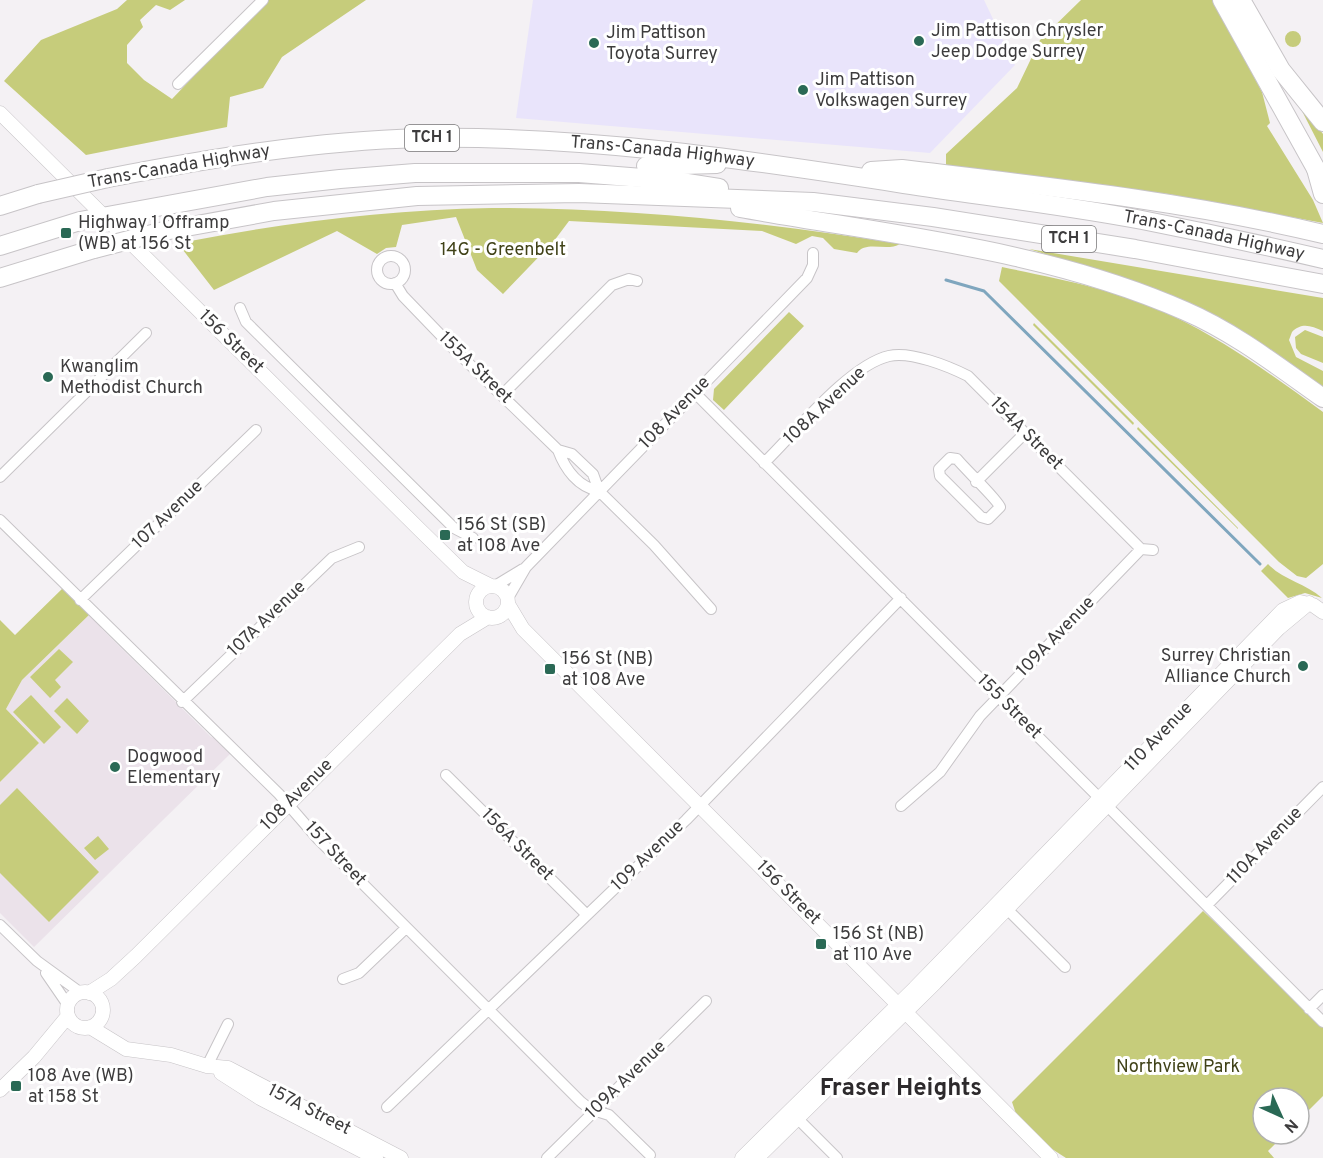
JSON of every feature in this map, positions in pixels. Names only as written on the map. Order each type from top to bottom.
[{"type":"highway","points":[[1222,0],[1319,173],[1323,194]]},
{"type":"highway","points":[[1241,0],[1281,70],[1323,122]]},
{"type":"highway","name":"Trans-Canada Highway","points":[[0,206],[38,194],[108,178],[268,151],[417,138],[580,142],[758,161],[835,172],[1139,220],[1323,259]]},
{"type":"highway","points":[[0,234],[267,175],[338,167],[486,161],[669,168],[758,161]]},
{"type":"highway","points":[[835,172],[902,169],[985,179],[1232,214],[1323,234]]},
{"type":"highway","points":[[0,246],[80,221],[98,212],[267,187],[415,173],[579,173],[668,180],[813,202]]},
{"type":"highway","name":"Trans-Canada Highway","points":[[0,278],[94,249],[164,231],[274,211],[406,197],[497,193],[667,196],[813,202],[933,217],[1135,249],[1323,284]]},
{"type":"highway","points":[[667,196],[1018,257],[1091,277],[1188,312],[1225,332],[1323,398]]},
{"type":"street","points":[[178,84],[263,0]]},
{"type":"street","name":"156 Street","points":[[0,113],[463,572],[493,586]]},
{"type":"street","name":"108 Avenue","points":[[493,586],[525,567],[807,278],[813,265],[813,253]]},
{"type":"street","points":[[502,394],[612,285],[629,279],[637,281]]},
{"type":"street","name":"155A Street","points":[[395,283],[403,297],[558,450],[563,464],[582,484],[599,491],[654,545],[711,609]]},
{"type":"street","name":"156 Street","points":[[240,308],[246,322],[454,528],[473,538]]},
{"type":"street","points":[[0,477],[146,333]]},
{"type":"street","name":"154A Street","points":[[890,356],[938,361],[968,376],[1141,549]]},
{"type":"street","name":"108A Avenue","points":[[765,463],[860,369],[890,356]]},
{"type":"street","name":"155 Street","points":[[695,393],[1323,1022]]},
{"type":"street","name":"107 Avenue","points":[[80,600],[256,430]]},
{"type":"street","points":[[976,482],[1025,433]]},
{"type":"street","points":[[950,458],[957,459],[976,482],[998,501],[1000,507],[988,519],[981,517],[940,476],[939,470],[950,458]]},
{"type":"street","name":"157 Street","points":[[0,520],[288,804],[318,839],[581,1102],[594,1111],[609,1115],[650,1155]]},
{"type":"street","name":"107A Avenue","points":[[182,702],[332,558],[359,547]]},
{"type":"street","points":[[1141,549],[1153,550]]},
{"type":"street","name":"109A Avenue","points":[[901,806],[916,796],[946,765],[975,723],[1141,549]]},
{"type":"street","name":"108 Avenue","points":[[508,601],[525,567]]},
{"type":"street","name":"156 Street","points":[[463,572],[476,602]]},
{"type":"street","points":[[493,586],[502,589],[508,601],[503,613],[492,617],[479,612],[476,602],[480,591],[493,586]]},
{"type":"street","name":"109 Avenue","points":[[387,1107],[700,806],[901,598]]},
{"type":"street","name":"156 Street","points":[[508,601],[523,629],[903,1007],[1051,1158]]},
{"type":"street","name":"108 Avenue","points":[[460,634],[476,602]]},
{"type":"street","name":"110 Avenue","points":[[758,1158],[1104,802],[1283,610],[1297,602],[1309,603],[1323,612]]},
{"type":"street","name":"156 Street","points":[[492,617],[523,629]]},
{"type":"street","name":"108 Avenue","points":[[85,993],[111,979],[136,956],[460,634],[492,617]]},
{"type":"street","name":"156A Street","points":[[446,775],[587,915]]},
{"type":"street","name":"110A Avenue","points":[[1207,906],[1323,787]]},
{"type":"street","points":[[1003,905],[1065,967]]},
{"type":"street","points":[[0,925],[37,961],[85,993],[97,998],[120,1039],[139,1051]]},
{"type":"street","points":[[343,979],[359,974],[406,928]]},
{"type":"street","name":"108 Avenue","points":[[102,1010],[136,956]]},
{"type":"street","points":[[37,961],[68,1010],[84,1027]]},
{"type":"street","points":[[0,1090],[34,1057],[68,1010],[73,997],[85,993]]},
{"type":"street","points":[[1310,1009],[1323,995]]},
{"type":"street","name":"109A Avenue","points":[[547,1158],[706,1001]]},
{"type":"street","name":"110 Avenue","points":[[742,1158],[834,1068],[903,1007]]},
{"type":"street","points":[[34,1057],[84,1027],[98,1023],[102,1010]]},
{"type":"street","points":[[211,1067],[228,1024]]},
{"type":"street","name":"157A Street","points":[[84,1027],[122,1047],[171,1055],[211,1067],[228,1068],[401,1158]]},
{"type":"street","name":"157A Street","points":[[211,1067],[260,1098],[376,1158]]},
{"type":"street","points":[[834,1068],[834,1075],[798,1111],[798,1119],[837,1158]]},
{"type":"shaded area","points":[[533,0],[984,0],[1015,65],[930,153],[516,118]]},
{"type":"shaded area","name":"Dogwood Elementary","points":[[91,613],[102,629],[211,737],[217,739],[231,753],[34,947],[0,913],[0,782],[39,743],[6,709],[22,680]]},
{"type":"green space","points":[[127,0],[185,0],[170,10],[156,5],[140,20],[143,27],[127,45],[127,63],[144,80],[172,99],[267,0],[366,0],[282,57],[263,88],[230,97],[227,127],[86,155],[4,81],[41,40],[117,9]]},
{"type":"green space","points":[[1081,0],[1213,0],[1262,92],[1270,123],[1267,126],[1313,200],[1323,223],[1168,194],[946,166],[946,154],[1017,88],[1040,40]]},
{"type":"green space","points":[[1293,31],[1299,33],[1301,39],[1299,45],[1293,47],[1287,45],[1285,39],[1287,33]]},
{"type":"green space","points":[[1305,110],[1323,134],[1323,152],[1302,111]]},
{"type":"green space","name":"14G - Greenbelt","points":[[492,208],[595,211],[697,218],[798,229],[900,244],[889,247],[866,247],[857,253],[834,249],[823,238],[812,236],[796,244],[762,231],[569,221],[554,241],[503,294],[477,270],[456,217],[402,225],[396,247],[386,248],[377,254],[337,231],[214,290],[183,250],[185,242],[300,223],[376,214]]},
{"type":"green space","points":[[1029,249],[1323,298],[1323,331],[1311,326],[1299,327],[1292,332],[1289,340],[1296,357],[1323,371],[1323,387],[1282,359],[1121,278]]},
{"type":"green space","points":[[1002,267],[1111,292],[1173,316],[1232,349],[1323,412],[1323,564],[1306,578],[1297,576],[1279,562],[999,281]]},
{"type":"green space","points":[[789,312],[804,326],[724,410],[713,400],[714,389]]},
{"type":"green space","points":[[1034,323],[1134,423],[1133,425],[1033,325]]},
{"type":"green space","points":[[1305,330],[1323,337],[1323,363],[1301,354],[1296,348],[1295,337]]},
{"type":"green space","points":[[1138,427],[1238,528],[1238,529],[1137,429]]},
{"type":"green space","points":[[1268,564],[1280,574],[1322,598],[1305,593],[1288,598],[1261,571]]},
{"type":"green space","points":[[64,587],[91,613],[22,680],[6,709],[39,743],[0,782],[0,620],[15,635]]},
{"type":"green space","points":[[59,649],[73,662],[55,680],[61,687],[50,698],[30,677]]},
{"type":"green space","points":[[31,695],[61,727],[44,744],[13,712]]},
{"type":"green space","points":[[67,698],[89,721],[77,734],[54,711]]},
{"type":"green space","points":[[17,788],[99,872],[49,922],[0,873],[0,805]]},
{"type":"green space","points":[[98,836],[109,849],[95,860],[84,848]]},
{"type":"green space","name":"Northview Park","points":[[1203,911],[1323,1024],[1323,1096],[1311,1108],[1311,1086],[1251,1086],[1251,1146],[1273,1146],[1268,1151],[1274,1158],[1066,1158],[1052,1149],[1016,1114],[1012,1102]]},
{"type":"waterway","points":[[946,280],[984,291],[1260,564]]},
{"type":"place","name":"Jim Pattison Chrysler Jeep Dodge Surrey","points":[[919,41]]},
{"type":"place","name":"Jim Pattison Toyota Surrey","points":[[594,43]]},
{"type":"place","name":"Jim Pattison Volkswagen Surrey","points":[[803,90]]},
{"type":"place","name":"Highway 1 Offramp (WB) at 156 St","points":[[66,233]]},
{"type":"place","name":"Kwanglim Methodist Church","points":[[48,377]]},
{"type":"place","name":"156 St (SB) at 108 Ave","points":[[445,535]]},
{"type":"place","name":"Surrey Christian Alliance Church","points":[[1303,666]]},
{"type":"place","name":"156 St (NB) at 108 Ave","points":[[550,669]]},
{"type":"place","name":"Dogwood Elementary","points":[[115,767]]},
{"type":"place","name":"156 St (NB) at 110 Ave","points":[[821,944]]},
{"type":"place","name":"108 Ave (WB) at 158 St","points":[[16,1086]]},
{"type":"district","name":"Fraser Heights","points":[[901,1089]]}]
